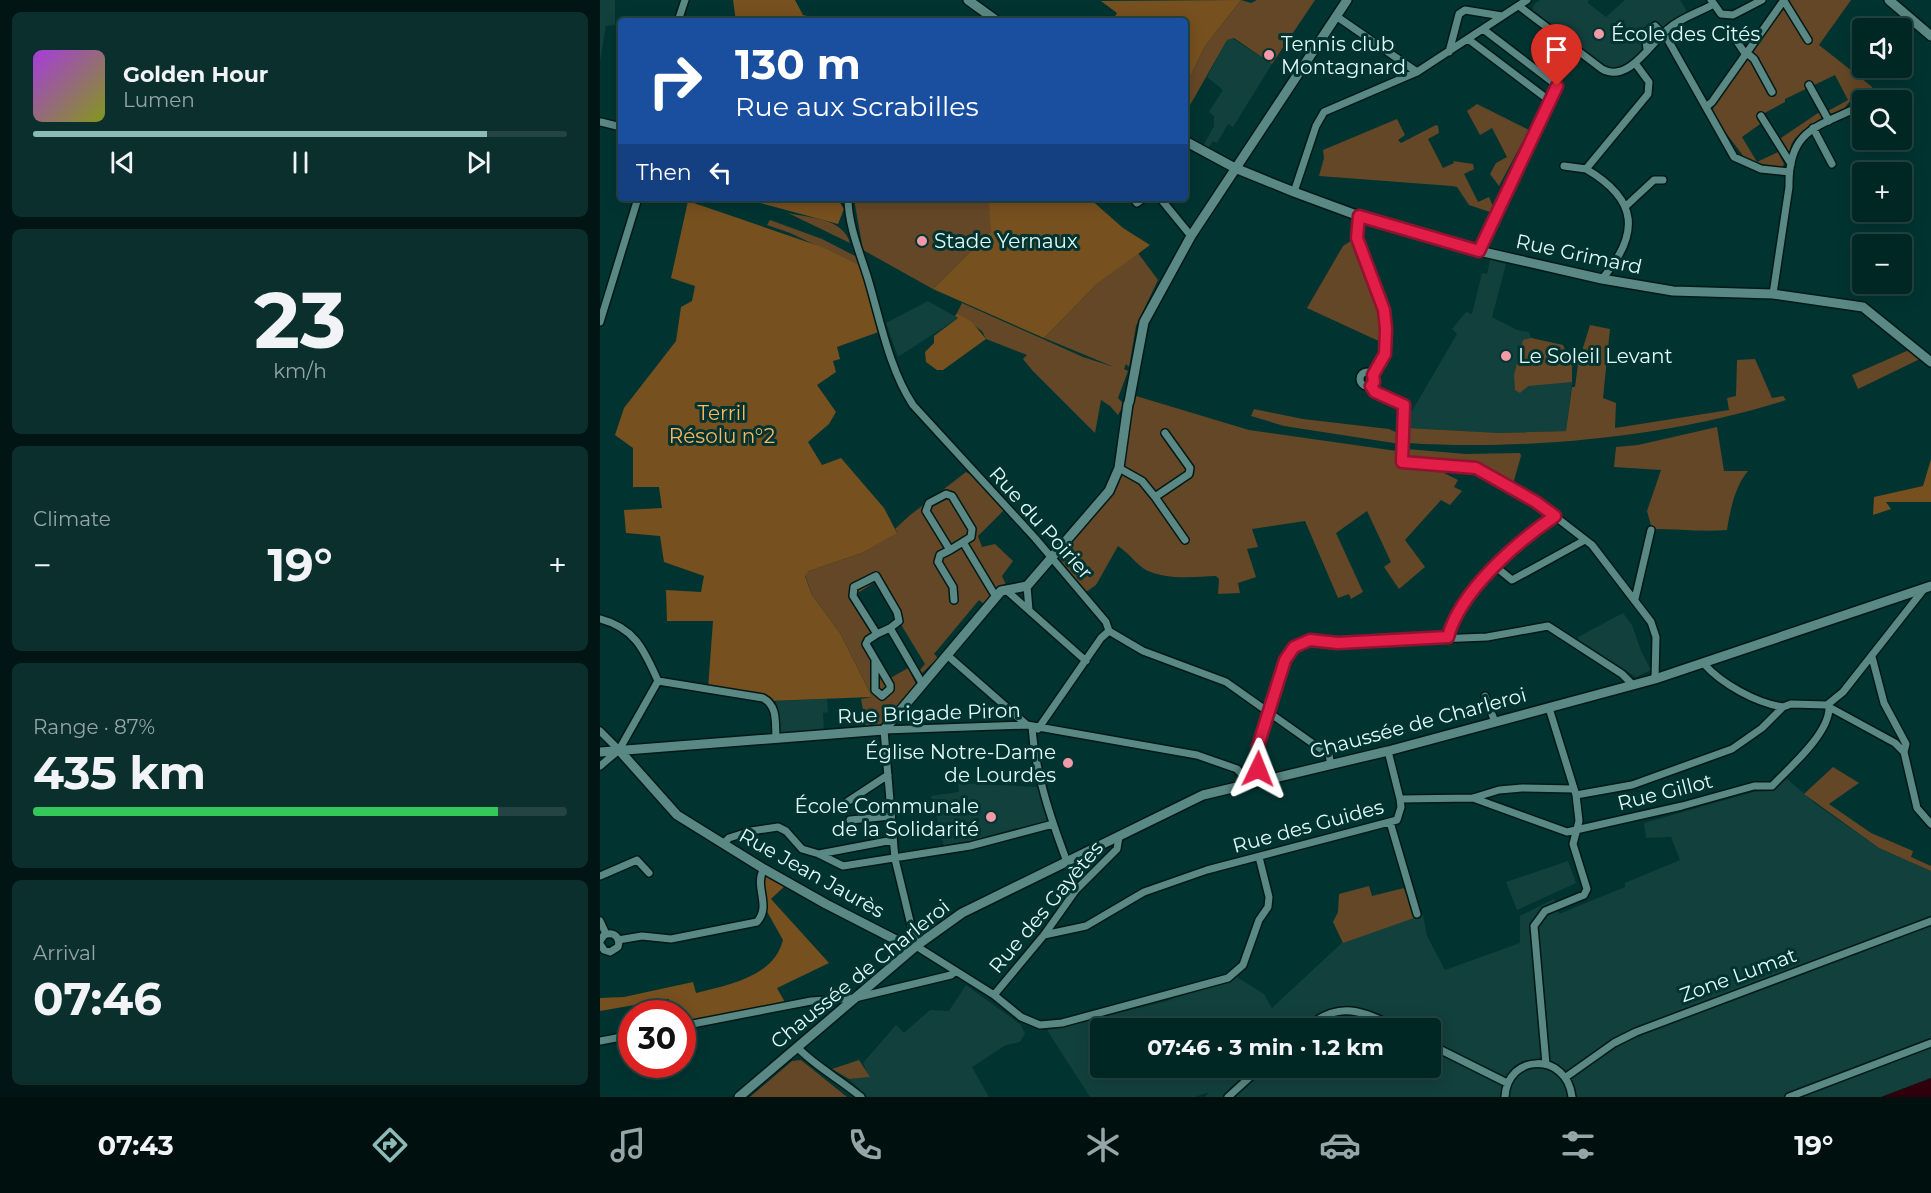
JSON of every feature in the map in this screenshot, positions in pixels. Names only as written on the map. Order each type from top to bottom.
[{"type":"street","points":[[679,18],[685,0]]},
{"type":"street","points":[[968,0],[991,18]]},
{"type":"street","points":[[1259,857],[1269,897],[1268,908],[1259,920],[1243,965],[1228,978],[1062,1023],[1040,1025],[1021,1017],[994,995],[916,946],[895,859],[884,730],[996,597],[1006,590],[1027,586],[1109,491],[1119,468],[1134,369],[1144,322],[1191,236],[1347,0]]},
{"type":"street","points":[[1294,192],[1316,126],[1324,112],[1417,72],[1527,0]]},
{"type":"street","points":[[1519,6],[1607,72],[1619,72],[1635,63],[1668,29],[1712,2],[1721,14],[1730,16],[1762,0]]},
{"type":"street","points":[[1706,107],[1713,102],[1784,0],[1808,40]]},
{"type":"street","points":[[1889,0],[1931,36]]},
{"type":"street","points":[[1449,52],[1459,14],[1465,10],[1502,16]]},
{"type":"street","points":[[1336,16],[1417,72]]},
{"type":"street","points":[[1647,49],[1644,36],[1651,27],[1655,26],[1664,34],[1734,157],[1761,170],[1789,172]]},
{"type":"street","points":[[1728,28],[1746,54],[1754,59],[1772,92]]},
{"type":"street","points":[[1479,251],[1559,87],[1483,29]]},
{"type":"street","points":[[1468,39],[1550,102]]},
{"type":"street","points":[[1586,169],[1648,94],[1649,82],[1635,63]]},
{"type":"street","points":[[1809,85],[1829,121]]},
{"type":"street","points":[[1773,294],[1789,187],[1789,172],[1798,142],[1813,129],[1852,110]]},
{"type":"street","points":[[1761,116],[1791,164]]},
{"type":"street","points":[[601,122],[618,126]]},
{"type":"street","points":[[1813,129],[1832,164]]},
{"type":"street","name":"Rue Grimard","points":[[1188,143],[1235,168],[1294,192],[1359,216],[1479,251],[1602,279],[1673,291],[1773,294],[1863,307],[1931,362]]},
{"type":"street","points":[[1564,166],[1586,169],[1608,183],[1626,206],[1629,219],[1625,247],[1602,279]]},
{"type":"street","points":[[1626,206],[1654,180],[1663,180]]},
{"type":"street","points":[[600,322],[637,201]]},
{"type":"street","name":"Rue du Poirier","points":[[848,201],[849,213],[884,330],[908,398],[1052,558],[1106,622],[1109,631],[1143,651],[1226,682],[1329,755],[1331,765]]},
{"type":"street","points":[[1162,201],[1191,236]]},
{"type":"street","points":[[1359,216],[1357,238],[1384,310],[1386,329],[1385,354],[1373,375],[1374,382],[1371,386]]},
{"type":"street","points":[[1373,375],[1364,373],[1360,379],[1362,385],[1371,386],[1375,392],[1404,405],[1402,462],[1476,468],[1536,502],[1602,556],[1651,622],[1656,637],[1655,679]]},
{"type":"street","points":[[1155,497],[1190,472],[1165,433]]},
{"type":"street","points":[[1119,468],[1142,481],[1185,540]]},
{"type":"street","points":[[950,550],[926,508],[929,503],[945,494],[952,495],[972,529],[971,537],[950,550],[940,555],[938,562],[953,587],[954,600]]},
{"type":"street","points":[[1448,637],[1452,623],[1465,600],[1517,542],[1555,516]]},
{"type":"street","points":[[1635,598],[1651,530]]},
{"type":"street","points":[[1496,567],[1512,580],[1585,540]]},
{"type":"street","points":[[963,542],[996,597]]},
{"type":"street","points":[[875,661],[866,642],[899,621],[899,616],[876,576],[854,587],[853,596],[876,634]]},
{"type":"street","points":[[1027,586],[1029,610]]},
{"type":"street","points":[[1828,706],[1843,692],[1928,587]]},
{"type":"street","name":"Chaussée de Charleroi","points":[[739,1097],[916,946],[979,903],[1203,795],[1388,751],[1633,686],[1928,587]]},
{"type":"street","points":[[1006,590],[1086,661]]},
{"type":"street","points":[[600,619],[614,622],[634,636],[641,645],[658,681]]},
{"type":"street","points":[[1255,782],[1258,746],[1287,655],[1305,641],[1338,643],[1497,636],[1548,626],[1622,674],[1633,686]]},
{"type":"street","points":[[890,628],[922,683]]},
{"type":"street","points":[[1067,862],[1053,824],[1033,744],[1032,727],[1086,661],[1101,638],[1109,631]]},
{"type":"street","points":[[947,655],[1032,727]]},
{"type":"street","points":[[1872,657],[1884,703],[1903,739],[1917,808],[1931,824]]},
{"type":"street","points":[[1704,664],[1714,676],[1770,705],[1828,706],[1895,743],[1904,752]]},
{"type":"street","points":[[658,681],[764,698],[774,708],[776,738]]},
{"type":"street","points":[[600,766],[619,750],[658,681]]},
{"type":"street","points":[[1485,696],[1494,722]]},
{"type":"street","name":"Rue Gillot","points":[[1473,798],[1568,832],[1754,786],[1772,786],[1818,736],[1829,717],[1828,706]]},
{"type":"street","name":"Rue des Guides","points":[[1044,935],[1086,926],[1144,892],[1208,870],[1397,820],[1401,807],[1400,799],[1473,798],[1499,790],[1522,788],[1575,792],[1632,785],[1732,749],[1762,728],[1783,707]]},
{"type":"street","points":[[1546,1064],[1533,933],[1540,914],[1584,895],[1587,889],[1573,844],[1578,831],[1575,792],[1549,708]]},
{"type":"street","name":"Rue Brigade Piron","points":[[600,752],[884,730],[1032,727],[1197,755],[1237,770],[1255,782]]},
{"type":"street","name":"Rue Jean Jaurès","points":[[600,731],[668,807],[764,869],[900,942],[916,946]]},
{"type":"street","points":[[1388,751],[1400,799]]},
{"type":"street","points":[[844,804],[888,775]]},
{"type":"street","points":[[850,820],[891,816]]},
{"type":"street","points":[[1390,822],[1417,914]]},
{"type":"street","points":[[819,854],[843,866],[970,846],[1053,824]]},
{"type":"street","name":"Rue Jean Jaurès","points":[[723,844],[729,838],[751,831],[778,827],[786,831],[802,849],[819,854]]},
{"type":"street","name":"Rue des Gayètes","points":[[994,995],[1044,935],[1076,890],[1117,849],[1119,837]]},
{"type":"street","points":[[819,854],[893,840]]},
{"type":"street","points":[[600,876],[637,860],[649,873]]},
{"type":"street","points":[[618,940],[642,936],[671,939],[757,922],[765,908],[760,877],[764,869]]},
{"type":"street","points":[[600,921],[606,934]]},
{"type":"street","name":"Zone Lumat","points":[[1566,1077],[1614,1043],[1636,1032],[1931,921]]},
{"type":"street","points":[[606,934],[613,934],[618,940],[618,947],[610,952],[604,951],[600,943],[606,934]]},
{"type":"street","points":[[696,1023],[811,1001],[855,998],[951,975],[956,970]]},
{"type":"street","points":[[1319,1018],[1350,1010],[1376,1018]]},
{"type":"street","points":[[600,1041],[618,1038]]},
{"type":"street","points":[[1789,1097],[1931,1043]]},
{"type":"street","points":[[797,1047],[820,1068],[845,1083],[861,1097]]},
{"type":"street","points":[[1441,1050],[1507,1083]]},
{"type":"street","points":[[1505,1097],[1507,1083],[1519,1069],[1534,1063],[1556,1068],[1566,1077],[1572,1097]]},
{"type":"street","points":[[1228,1097],[1249,1078]]},
{"type":"shaded area","points":[[600,0],[615,0],[615,25],[606,26],[600,61]]},
{"type":"shaded area","name":"Tennis club Montagnard","points":[[1241,0],[1251,3],[1257,0],[1315,0],[1272,64],[1234,38],[1227,40],[1188,109],[1188,81],[1205,46]]},
{"type":"shaded area","name":"École des Cités","points":[[1540,0],[1589,0],[1588,3],[1606,17],[1625,0],[1680,0],[1689,15],[1664,29],[1655,24],[1644,29],[1641,39],[1643,49],[1622,68],[1609,72],[1531,16],[1534,4]]},
{"type":"shaded area","points":[[1788,0],[1851,0],[1819,45],[1852,71],[1852,78],[1861,78],[1874,90],[1852,90],[1852,99],[1842,111],[1830,114],[1828,111],[1848,100],[1835,75],[1785,99],[1785,102],[1761,115],[1763,122],[1742,137],[1757,162],[1778,152],[1784,164],[1782,168],[1747,161],[1711,113],[1727,82],[1752,53]]},
{"type":"shaded area","points":[[1232,38],[1272,64],[1233,127],[1228,124],[1217,143],[1213,141],[1207,150],[1203,146],[1214,126],[1214,116],[1209,112],[1223,90],[1207,77],[1227,40]]},
{"type":"shaded area","points":[[1477,104],[1529,130],[1499,186],[1490,174],[1496,163],[1507,157],[1492,128],[1480,135],[1467,111]]},
{"type":"shaded area","points":[[1821,111],[1821,120],[1796,137],[1790,152],[1785,155],[1778,140]]},
{"type":"shaded area","points":[[1397,119],[1405,135],[1398,140],[1401,143],[1438,126],[1439,133],[1428,139],[1443,168],[1454,163],[1453,161],[1473,164],[1474,169],[1464,174],[1478,202],[1489,197],[1494,209],[1490,212],[1469,205],[1457,187],[1452,186],[1319,176],[1324,158],[1323,150]]},
{"type":"shaded area","name":"Stade Yernaux","points":[[854,201],[1004,201],[991,231],[933,289],[863,250]]},
{"type":"shaded area","points":[[788,213],[825,220],[840,228],[850,243]]},
{"type":"shaded area","points":[[770,220],[822,239],[861,259],[864,268],[790,233],[767,225]]},
{"type":"shaded area","points":[[1354,239],[1381,318],[1383,343],[1307,308],[1343,246]]},
{"type":"shaded area","points":[[1138,253],[1158,280],[1136,326],[1129,367],[1126,364],[1124,369],[1128,371],[1118,398],[1124,404],[1118,415],[1101,400],[1095,433],[1032,370],[1023,359],[1027,355],[986,339],[982,331],[957,313],[962,303],[1083,357],[1114,367],[1044,338],[1097,284]]},
{"type":"shaded area","name":"Le Soleil Levant","points":[[1490,260],[1506,264],[1492,317],[1517,330],[1529,332],[1531,338],[1563,345],[1572,366],[1566,431],[1500,433],[1407,428],[1408,410],[1412,411],[1457,334],[1452,329],[1466,312],[1472,314],[1482,273],[1487,274]]},
{"type":"shaded area","points":[[928,301],[958,318],[898,357],[886,323]]},
{"type":"shaded area","points":[[1590,325],[1610,329],[1603,398],[1616,403],[1615,428],[1729,410],[1727,398],[1736,396],[1737,360],[1755,359],[1772,398],[1783,396],[1786,400],[1696,423],[1599,438],[1501,445],[1408,443],[1407,428],[1500,433],[1566,431],[1572,387],[1575,387],[1578,364]]},
{"type":"shaded area","points":[[1531,338],[1563,345],[1572,366],[1572,382],[1528,386],[1520,393],[1515,390],[1514,375],[1523,340]]},
{"type":"shaded area","points":[[1909,350],[1920,359],[1858,389],[1852,375]]},
{"type":"shaded area","points":[[1136,396],[1249,430],[1397,451],[1405,462],[1407,449],[1466,454],[1520,453],[1521,456],[1513,484],[1483,469],[1446,465],[1444,473],[1458,480],[1454,487],[1462,491],[1450,505],[1441,500],[1405,540],[1425,567],[1399,589],[1384,567],[1391,562],[1367,511],[1336,533],[1363,592],[1351,599],[1349,594],[1338,598],[1305,521],[1252,529],[1258,547],[1247,549],[1256,577],[1238,583],[1240,593],[1218,594],[1219,579],[1216,576],[1180,577],[1154,573],[1143,568],[1118,546],[1096,585],[1086,592],[1057,556],[1116,478]]},
{"type":"shaded area","points":[[1254,409],[1303,419],[1389,429],[1398,433],[1400,444],[1284,426],[1251,416]]},
{"type":"shaded area","points":[[1717,427],[1724,471],[1748,471],[1736,491],[1727,530],[1652,529],[1647,511],[1661,470],[1614,467],[1616,447],[1638,445]]},
{"type":"shaded area","points":[[966,472],[974,476],[1004,510],[978,536],[982,547],[995,544],[1013,561],[1002,576],[1007,587],[985,605],[979,600],[934,654],[938,658],[921,674],[920,670],[925,664],[875,582],[853,596],[872,632],[866,637],[866,643],[879,672],[887,680],[908,668],[916,684],[877,728],[867,732],[861,699],[872,697],[840,633],[812,595],[805,575],[809,571],[862,553],[897,532],[895,529],[909,516]]},
{"type":"shaded area","points":[[1623,613],[1632,625],[1641,651],[1651,670],[1636,677],[1579,641],[1578,637]]},
{"type":"shaded area","points":[[827,699],[828,712],[823,713],[824,732],[781,735],[776,701]]},
{"type":"shaded area","points":[[1833,767],[1859,783],[1829,804],[1871,833],[1913,851],[1911,857],[1931,866],[1931,871],[1879,848],[1804,794]]},
{"type":"shaded area","points":[[1786,778],[1817,805],[1879,848],[1931,871],[1931,1078],[1882,1097],[1205,1097],[1209,1092],[1195,1097],[1090,1097],[1047,1030],[1090,1020],[1090,1078],[1441,1078],[1441,1018],[1097,1018],[1167,1001],[1235,976],[1264,994],[1272,1008],[1346,939],[1423,915],[1427,936],[1445,970],[1520,943],[1520,916],[1554,899],[1559,914],[1625,887],[1625,883],[1680,860],[1671,837],[1646,838],[1644,823],[1753,792],[1771,791]]},
{"type":"shaded area","name":"École Communale de la Solidarité","points":[[958,783],[1038,787],[1049,823],[984,841],[944,846],[931,796],[959,792]]},
{"type":"shaded area","points":[[1568,861],[1576,883],[1517,910],[1506,882]]},
{"type":"shaded area","points":[[1369,886],[1372,896],[1404,888],[1414,918],[1343,943],[1333,922],[1338,912],[1339,894]]},
{"type":"shaded area","points":[[966,985],[1020,1024],[1025,1033],[1020,1042],[1006,1045],[972,1067],[989,1097],[867,1097],[849,1079],[869,1077],[863,1063],[896,1025],[904,1033],[930,1010],[949,1011]]},
{"type":"shaded area","points":[[801,1060],[847,1097],[750,1097],[792,1061]]},
{"type":"shaded area","points":[[859,1060],[870,1077],[849,1079],[832,1069]]},
{"type":"shaded area","points":[[1931,1078],[1931,1097],[1881,1097]]},
{"type":"green space","points":[[733,0],[795,0],[803,15],[816,18],[736,18]]},
{"type":"green space","points":[[1241,0],[1205,46],[1188,81],[1188,18],[1114,18],[1117,13],[1101,1]]},
{"type":"green space","name":"Terril Résolu n°2","points":[[688,201],[822,247],[865,268],[884,330],[837,347],[840,359],[833,361],[836,372],[817,385],[836,412],[829,424],[808,442],[822,465],[841,458],[884,508],[897,533],[862,553],[809,571],[805,576],[812,595],[840,633],[872,697],[769,701],[708,689],[713,621],[667,621],[666,590],[701,592],[704,576],[664,562],[660,536],[626,533],[624,510],[662,508],[659,487],[633,487],[633,448],[615,435],[624,408],[676,341],[681,307],[692,301],[695,286],[671,278]]},
{"type":"green space","points":[[753,201],[839,201],[844,209],[838,224]]},
{"type":"green space","points":[[992,201],[1092,201],[1123,228],[1150,245],[1097,284],[1044,338],[933,289],[991,231],[989,204]]},
{"type":"green space","points":[[957,313],[972,322],[986,339],[943,370],[937,370],[926,362],[925,352],[934,343],[934,336],[958,318],[955,316]]},
{"type":"green space","points":[[1931,459],[1931,502],[1886,502],[1891,509],[1873,515],[1874,497],[1923,486]]},
{"type":"green space","points":[[761,872],[788,883],[771,899],[829,963],[777,988],[787,1006],[696,1024],[696,1000],[618,1000],[618,1008],[600,1011],[600,998],[624,997],[693,982],[696,993],[722,987],[760,971],[778,953],[783,940],[765,908]]},
{"type":"place","name":"École des Cités","points":[[1599,34]]},
{"type":"place","name":"Tennis club Montagnard","points":[[1269,55]]},
{"type":"place","name":"Stade Yernaux","points":[[922,241]]},
{"type":"place","name":"Le Soleil Levant","points":[[1506,356]]},
{"type":"place","name":"Église Notre-Dame de Lourdes","points":[[1068,763]]},
{"type":"place","name":"École Communale de la Solidarité","points":[[991,817]]},
{"type":"route","points":[[1258,769],[1258,746],[1268,712],[1285,660],[1294,647],[1310,640],[1338,643],[1448,637],[1452,623],[1465,600],[1517,542],[1555,516],[1536,502],[1476,468],[1402,462],[1404,405],[1375,392],[1371,386],[1374,382],[1373,375],[1381,365],[1385,354],[1386,329],[1384,310],[1357,238],[1359,216],[1479,251],[1559,87],[1557,86]]}]
